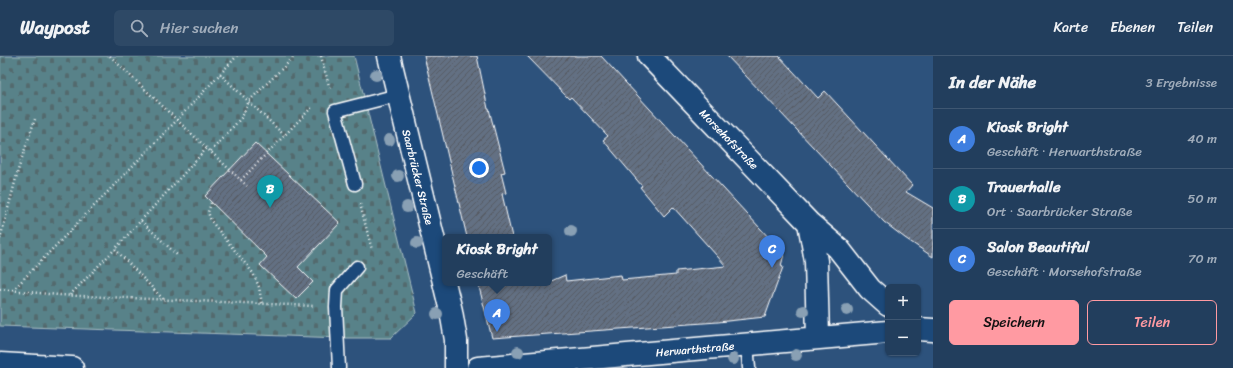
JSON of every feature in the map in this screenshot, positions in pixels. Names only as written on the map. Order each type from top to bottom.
[{"type":"street","name":"Saarbrücker Straße","points":[[389,56],[442,274]]},
{"type":"street","name":"Morsehofstraße","points":[[649,56],[809,223],[838,248],[870,289],[885,302]]},
{"type":"street","points":[[809,223],[816,261],[818,337]]},
{"type":"street","name":"Saarbrücker Straße","points":[[445,286],[456,340],[456,368]]},
{"type":"street","name":"Herwarthstraße","points":[[478,368],[885,332]]},
{"type":"street","points":[[0,364],[72,368]]},
{"type":"lane","points":[[355,184],[335,112],[398,95]]},
{"type":"lane","points":[[340,368],[336,307],[337,290],[357,267]]},
{"type":"lane","points":[[747,344],[748,368]]},
{"type":"path","points":[[110,56],[247,186]]},
{"type":"path","points":[[12,291],[237,56]]},
{"type":"path","points":[[211,151],[242,117],[249,101],[296,56]]},
{"type":"path","points":[[320,56],[330,92],[326,94]]},
{"type":"path","points":[[220,74],[284,135]]},
{"type":"path","points":[[241,180],[316,102]]},
{"type":"path","points":[[0,239],[19,167],[35,119]]},
{"type":"path","points":[[70,296],[207,148]]},
{"type":"path","points":[[355,184],[372,251],[357,267]]},
{"type":"path","points":[[211,203],[208,212],[211,221],[253,273],[259,287],[262,304]]},
{"type":"path","points":[[141,221],[177,255]]},
{"type":"path","points":[[115,249],[164,299]]},
{"type":"path","points":[[0,289],[70,296],[336,307]]},
{"type":"green space","points":[[0,56],[354,56],[417,313],[391,338],[342,338],[0,326]]},
{"type":"building","points":[[424,56],[477,56],[488,109],[505,172],[501,173],[506,193],[502,194],[511,234],[466,234]]},
{"type":"building","points":[[527,56],[601,56],[784,254],[781,266],[783,267],[765,317],[718,322],[492,338],[479,286],[552,286],[552,281],[565,275],[566,281],[621,275],[622,280],[676,275],[676,271],[726,266],[673,207],[664,216],[640,187],[642,186],[603,140],[608,136],[571,97],[569,99]]},
{"type":"building","points":[[727,56],[779,56],[818,98],[825,91],[912,185],[906,192],[933,208],[933,257],[884,222]]},
{"type":"building","points":[[255,143],[340,223],[298,267],[313,282],[296,299],[260,265],[267,257],[205,196]]},
{"type":"place","name":"Trauerhalle","points":[[270,208]]},
{"type":"place","name":"Salon Beautiful","points":[[772,268]]},
{"type":"place","name":"Kiosk Bright","points":[[497,332]]}]
